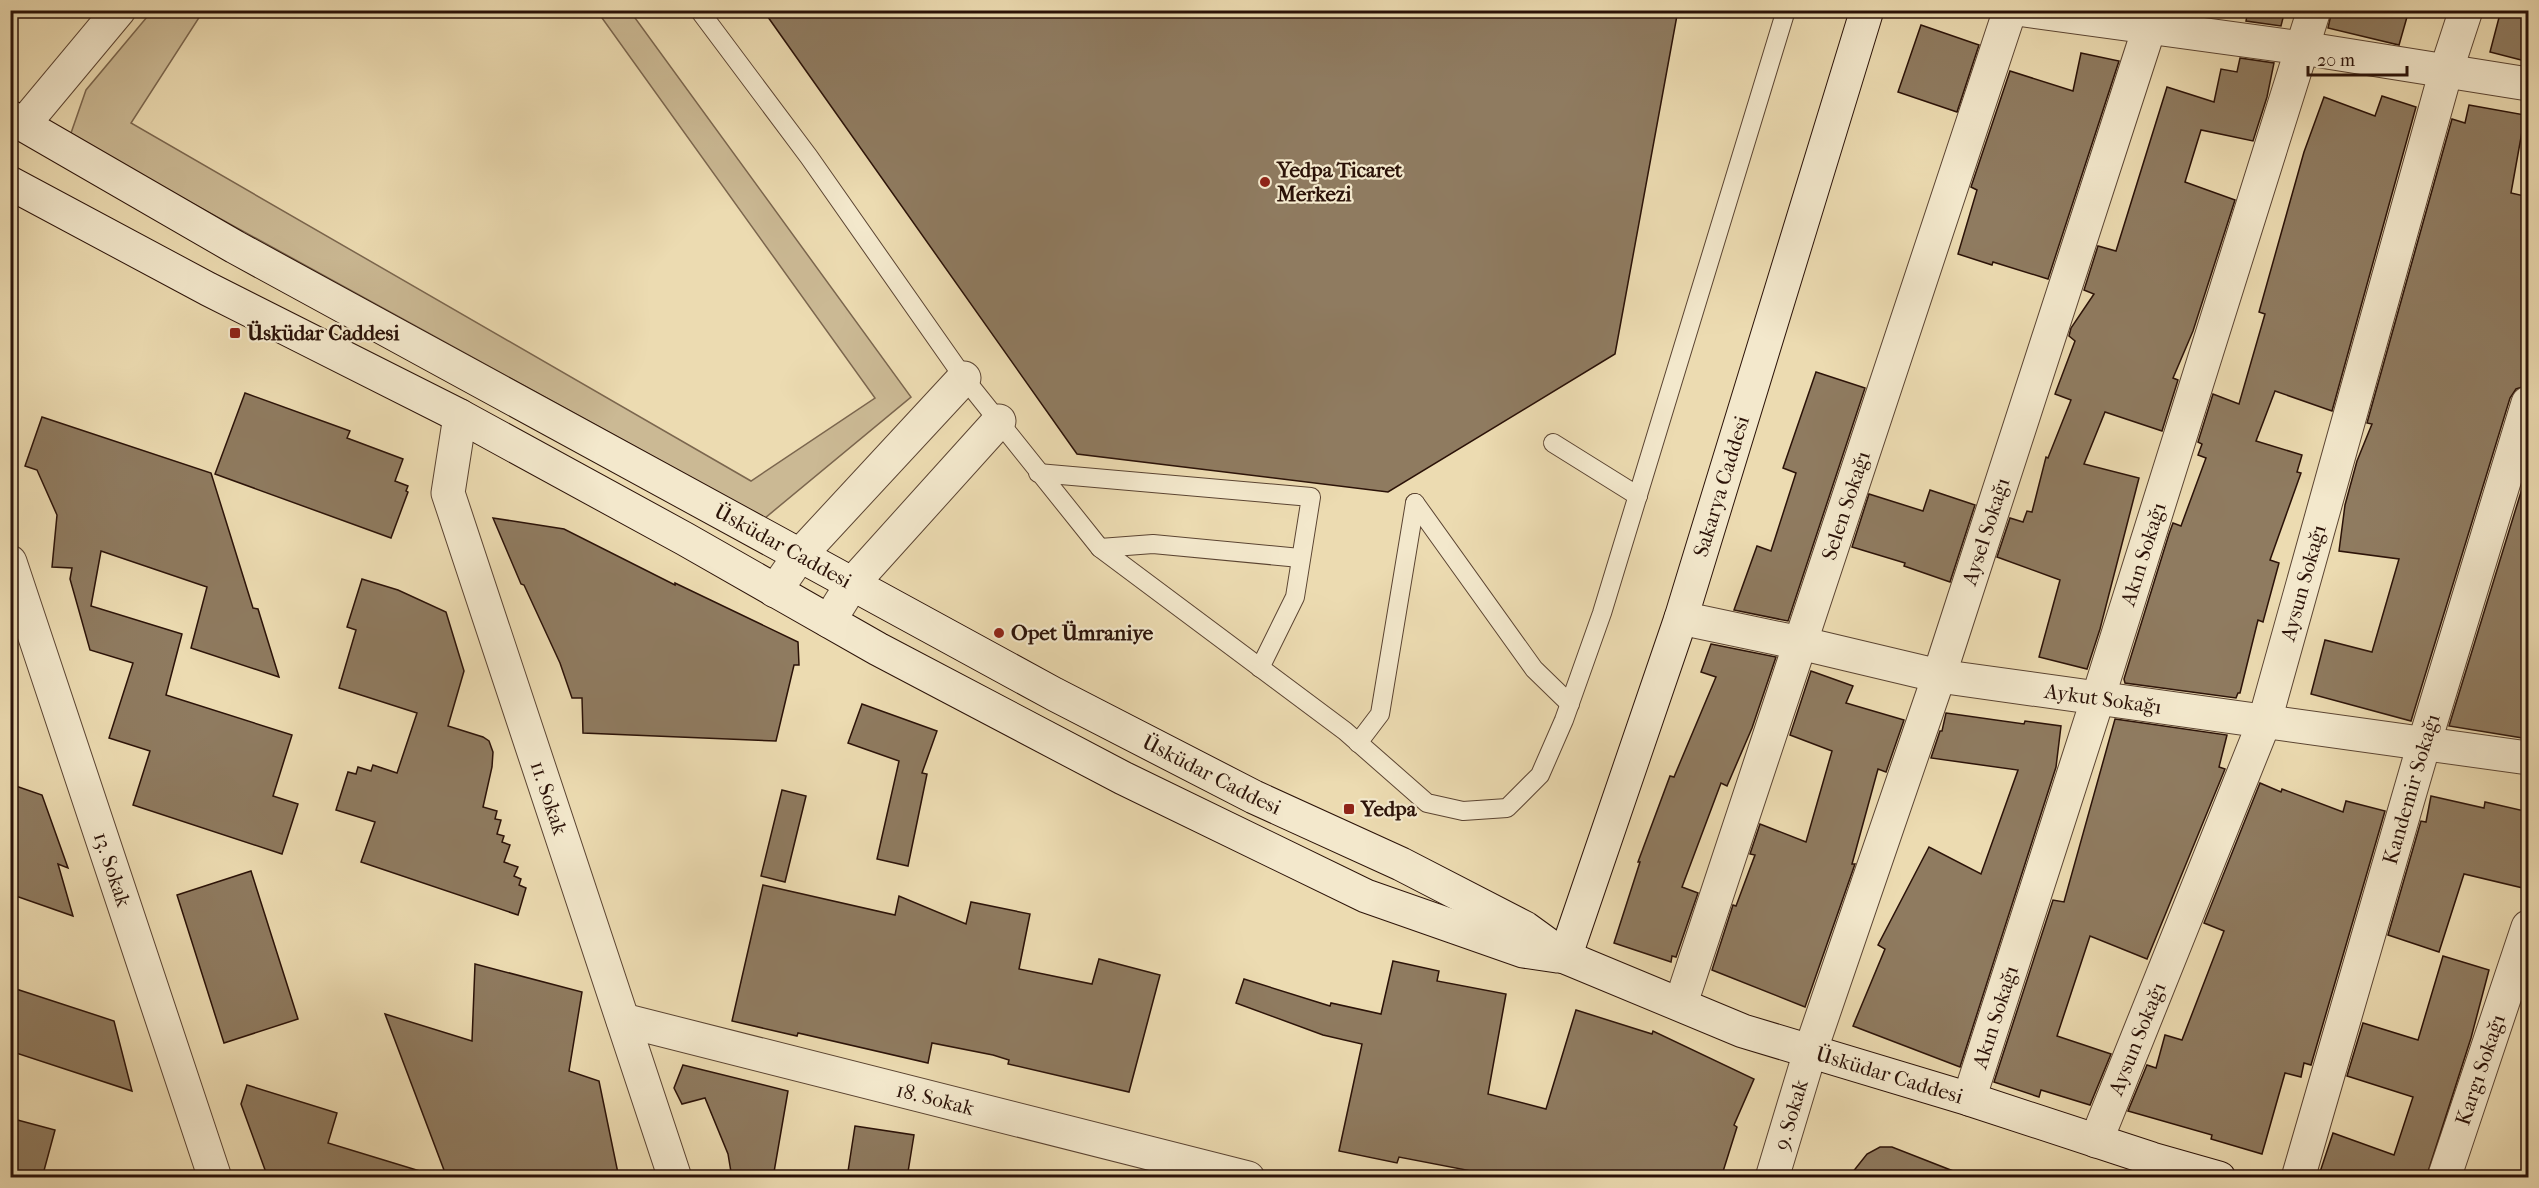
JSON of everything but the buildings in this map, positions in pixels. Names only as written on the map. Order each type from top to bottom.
[{"type":"street","points":[[17,120],[119,10]]},
{"type":"street","name":"Sakarya Caddesi","points":[[1565,957],[1682,618],[1867,10]]},
{"type":"street","name":"Selen Sokağı","points":[[1681,1003],[2010,10]]},
{"type":"street","points":[[2024,10],[2153,18],[2302,48],[2529,84]]},
{"type":"street","name":"Akın Sokağı","points":[[1969,1100],[2314,10]]},
{"type":"street","name":"Aysun Sokağı","points":[[2096,1141],[2265,720],[2446,71],[2466,10]]},
{"type":"street","name":"Aysel Sokağı","points":[[1810,1052],[1939,676],[2153,18]]},
{"type":"street","name":"Üsküdar Caddesi","points":[[17,120],[235,247],[1054,694],[1254,797],[1401,864],[1525,928],[1565,957]]},
{"type":"street","name":"Üsküdar Caddesi","points":[[10,183],[208,289],[460,416],[829,621],[1123,778],[1366,896],[1523,951],[1565,957],[1681,1003],[1743,1031],[2219,1178]]},
{"type":"street","points":[[208,289],[235,247]]},
{"type":"street","points":[[775,591],[800,555],[964,378]]},
{"type":"street","name":"Kandemir Sokağı","points":[[2298,1178],[2424,744],[2529,403]]},
{"type":"street","name":"11. Sokak","points":[[460,416],[448,493],[675,1178]]},
{"type":"street","points":[[829,621],[852,584],[999,421]]},
{"type":"street","name":"13. Sokak","points":[[10,562],[215,1178]]},
{"type":"street","name":"Aykut Sokağı","points":[[1682,618],[1939,676],[2529,758]]},
{"type":"street","name":"Kargı Sokağı","points":[[2444,1178],[2529,927]]},
{"type":"street","name":"18. Sokak","points":[[623,1020],[1248,1178]]},
{"type":"street","name":"9. Sokak","points":[[1772,1178],[1810,1052]]},
{"type":"lane","points":[[699,10],[809,157],[964,378],[1100,548],[1358,743],[1427,803],[1462,811],[1507,808],[1540,774],[1570,704],[1602,613],[1786,10]]},
{"type":"lane","points":[[1553,443],[1638,496]]},
{"type":"lane","points":[[1038,473],[1311,497],[1295,597],[1260,668]]},
{"type":"lane","points":[[1358,743],[1380,714],[1415,503],[1534,669],[1570,704]]},
{"type":"lane","points":[[1100,548],[1153,544],[1300,558]]},
{"type":"shaded area","points":[[152,11],[199,11],[202,13],[131,123],[751,481],[875,398],[597,11],[630,11],[911,397],[765,518],[70,136],[86,90]]},
{"type":"place","name":"Yedpa Ticaret Merkezi","points":[[1265,182]]},
{"type":"place","name":"Üsküdar Caddesi","points":[[235,333]]},
{"type":"place","name":"Opet Ümraniye","points":[[999,633]]},
{"type":"place","name":"Yedpa","points":[[1349,809]]}]
